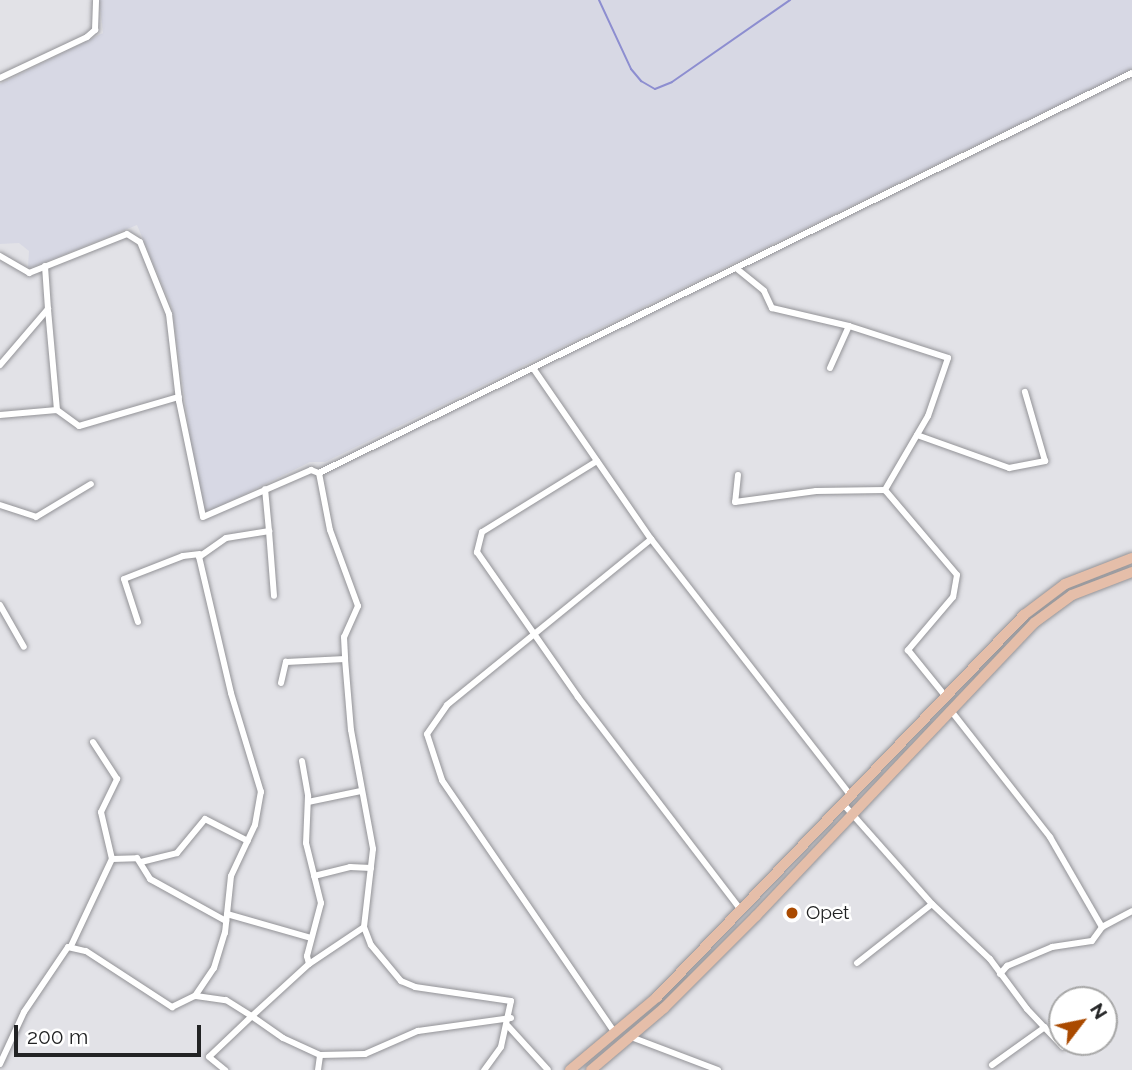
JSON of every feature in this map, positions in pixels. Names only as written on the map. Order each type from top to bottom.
[{"type":"main road","points":[[570,1070],[616,1034],[742,912],[1037,604],[1082,576],[1132,558]]},
{"type":"main road","points":[[591,1070],[631,1038],[854,815],[1054,606],[1093,585],[1132,572]]},
{"type":"street","points":[[0,78],[87,37],[95,30],[96,0]]},
{"type":"street","points":[[0,256],[29,273],[134,235],[169,314],[179,397],[198,513],[202,517],[311,470],[319,473],[1132,73]]},
{"type":"street","points":[[45,266],[58,410]]},
{"type":"street","points":[[736,268],[764,291],[772,308],[849,326],[948,358],[942,385],[886,490]]},
{"type":"street","points":[[0,365],[48,309]]},
{"type":"street","points":[[830,368],[849,326]]},
{"type":"street","points":[[533,368],[651,539],[849,802],[854,815],[1048,1030]]},
{"type":"street","points":[[917,435],[1009,468],[1045,461],[1025,392]]},
{"type":"street","points":[[0,415],[58,410],[79,426],[179,397]]},
{"type":"street","points":[[597,461],[482,533],[476,543],[477,552],[532,633],[742,912]]},
{"type":"street","points":[[319,473],[330,530],[358,606],[344,637],[361,791],[373,849],[364,927],[371,946],[401,981],[442,992],[511,1001],[511,1018],[501,1047],[484,1070]]},
{"type":"street","points":[[738,475],[735,502],[816,491],[886,490]]},
{"type":"street","points":[[0,505],[36,517],[91,484]]},
{"type":"street","points":[[265,489],[274,596]]},
{"type":"street","points":[[886,490],[957,575],[953,597],[908,650],[948,698]]},
{"type":"street","points":[[138,622],[124,579],[183,556],[200,554],[226,538],[269,531]]},
{"type":"street","points":[[616,1034],[442,780],[429,746],[431,724],[447,705],[532,633],[651,539]]},
{"type":"street","points":[[195,996],[217,962],[231,876],[260,810],[260,783],[231,693],[200,554]]},
{"type":"street","points":[[0,605],[24,647]]},
{"type":"street","points":[[281,683],[286,662],[345,659]]},
{"type":"street","points":[[951,712],[1050,837],[1102,928]]},
{"type":"street","points":[[0,1064],[24,1012],[71,946],[112,859],[101,812],[117,779],[93,742]]},
{"type":"street","points":[[302,761],[308,802],[304,835],[321,904],[311,938],[309,964]]},
{"type":"street","points":[[308,802],[361,791]]},
{"type":"street","points":[[141,862],[177,853],[205,819],[248,841]]},
{"type":"street","points":[[112,859],[134,858],[141,862],[150,879],[226,918],[311,938]]},
{"type":"street","points":[[314,876],[350,867],[371,868]]},
{"type":"street","points":[[857,963],[932,904]]},
{"type":"street","points":[[1000,974],[1007,966],[1052,947],[1092,941],[1102,928],[1132,911]]},
{"type":"street","points":[[225,1070],[209,1057],[309,964],[364,927]]},
{"type":"street","points":[[71,946],[172,1007],[195,996],[219,997],[283,1038],[320,1055],[365,1054],[418,1031],[511,1018]]},
{"type":"street","points":[[508,1026],[548,1070]]},
{"type":"street","points":[[992,1065],[1045,1027]]},
{"type":"street","points":[[631,1038],[718,1070]]},
{"type":"street","points":[[318,1070],[320,1055]]},
{"type":"shaded area","points":[[99,0],[1132,0],[1132,69],[325,462],[310,462],[208,512],[200,510],[172,308],[137,225],[33,267],[28,267],[29,251],[19,243],[0,244],[0,84],[103,33]]},
{"type":"waterway","points":[[599,0],[631,69],[641,81],[655,89],[672,82],[790,0]]},
{"type":"place","name":"Opet","points":[[792,913]]}]
